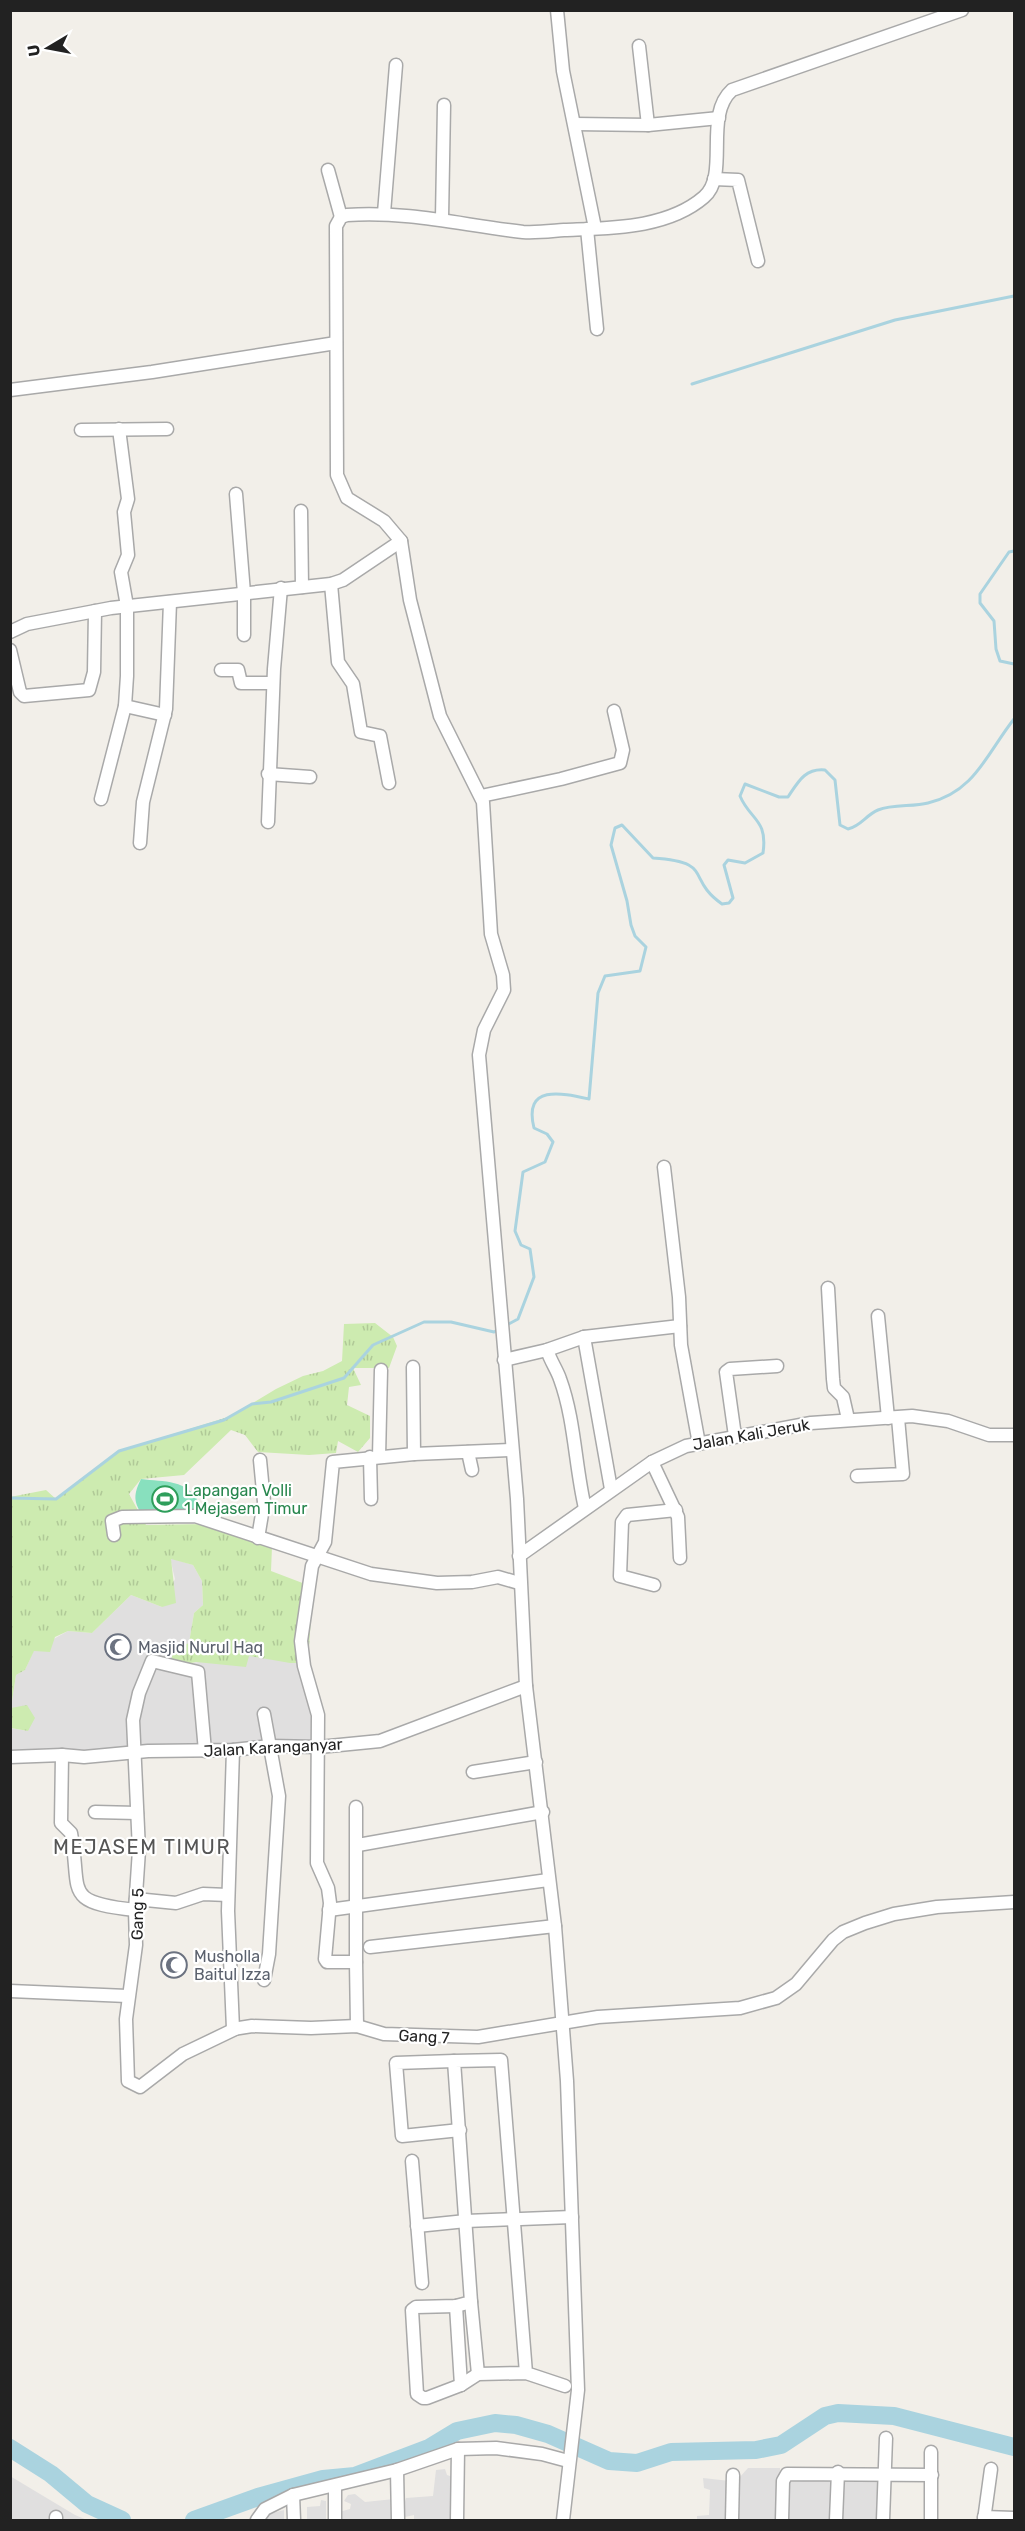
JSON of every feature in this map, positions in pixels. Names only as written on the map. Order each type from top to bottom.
[{"type":"street","points":[[557,10],[562,62],[575,124],[591,229],[597,329]]},
{"type":"street","points":[[341,217],[384,213],[442,218],[525,232],[644,224],[672,214],[706,196],[714,179],[719,118],[724,99],[732,90],[962,10]]},
{"type":"street","points":[[639,46],[648,125]]},
{"type":"street","points":[[384,213],[396,65]]},
{"type":"street","points":[[442,218],[444,105]]},
{"type":"street","points":[[575,124],[648,125],[719,118]]},
{"type":"street","points":[[328,170],[341,217],[336,226],[336,466],[339,485],[347,498],[384,521],[400,539],[410,600],[440,716],[481,796],[485,813],[491,934],[504,983],[502,996],[484,1030],[479,1054],[512,1450],[526,1686],[543,1812],[563,2021],[578,2390],[563,2520]]},
{"type":"street","points":[[714,179],[738,180],[758,261]]},
{"type":"street","points":[[10,390],[152,372],[336,343]]},
{"type":"street","points":[[101,799],[125,706],[127,606],[121,572],[128,555],[124,512],[128,499],[119,429]]},
{"type":"street","points":[[81,430],[167,429]]},
{"type":"street","points":[[237,494],[244,593],[244,635]]},
{"type":"street","points":[[301,511],[302,587]]},
{"type":"street","points":[[10,632],[27,624],[127,606],[331,584],[343,580],[400,539]]},
{"type":"street","points":[[331,584],[338,662],[356,690],[361,732],[380,736],[389,783]]},
{"type":"street","points":[[268,822],[273,683],[281,588]]},
{"type":"street","points":[[140,843],[143,802],[165,715],[170,602]]},
{"type":"street","points":[[10,650],[20,692],[24,696],[89,690],[94,672],[94,611]]},
{"type":"street","points":[[221,670],[237,670],[241,683],[273,683]]},
{"type":"street","points":[[125,706],[165,715]]},
{"type":"street","points":[[481,796],[616,765],[623,750],[614,711]]},
{"type":"street","points":[[268,774],[310,777]]},
{"type":"street","points":[[664,1167],[680,1326],[699,1444]]},
{"type":"street","points":[[828,1288],[832,1379],[834,1388],[843,1397],[848,1419]]},
{"type":"street","points":[[856,1476],[903,1474],[878,1316]]},
{"type":"street","points":[[504,1359],[547,1350],[584,1337],[680,1326]]},
{"type":"street","points":[[584,1337],[611,1489]]},
{"type":"street","points":[[547,1350],[555,1372],[560,1376],[585,1508]]},
{"type":"street","points":[[413,1366],[414,1454]]},
{"type":"street","points":[[735,1436],[726,1372],[730,1369],[777,1366]]},
{"type":"street","points":[[371,1499],[381,1370]]},
{"type":"street","name":"Jalan Kali Jeruk","points":[[519,1572],[585,1508],[652,1462],[676,1449],[735,1436],[848,1419],[938,1418],[989,1436],[1014,1435]]},
{"type":"street","points":[[356,1962],[325,1960],[329,1910],[328,1888],[317,1863],[318,1715],[304,1666],[301,1641],[310,1578],[325,1542],[333,1462],[414,1454],[512,1450]]},
{"type":"street","points":[[468,1452],[472,1470]]},
{"type":"street","points":[[258,1538],[264,1502],[260,1460]]},
{"type":"street","points":[[652,1462],[676,1510],[681,1529],[680,1558]]},
{"type":"street","points":[[654,1585],[620,1576],[622,1522],[627,1515],[676,1510]]},
{"type":"street","points":[[114,1535],[112,1521],[122,1517],[192,1515],[371,1574],[437,1583],[472,1582],[490,1576],[519,1572]]},
{"type":"street","name":"Gang 5","points":[[127,2075],[128,1996],[136,1945],[135,1905],[139,1850],[133,1720],[139,1693],[154,1661],[198,1672],[205,1751]]},
{"type":"street","name":"Jalan Karanganyar","points":[[10,1757],[62,1755],[84,1757],[133,1752],[233,1750],[270,1746],[319,1747],[396,1737],[526,1686]]},
{"type":"street","points":[[264,1714],[279,1796],[271,1934],[264,1980]]},
{"type":"street","points":[[233,1750],[228,1895],[233,2028]]},
{"type":"street","points":[[62,1755],[61,1823],[71,1833],[75,1885],[92,1903],[135,1905],[176,1903],[203,1894],[228,1895]]},
{"type":"street","points":[[473,1773],[536,1762]]},
{"type":"street","points":[[356,1808],[363,1844],[356,1908],[357,2026]]},
{"type":"street","points":[[95,1812],[137,1813]]},
{"type":"street","points":[[363,1844],[543,1812]]},
{"type":"street","points":[[329,1910],[548,1880]]},
{"type":"street","name":"Gang 7","points":[[127,2075],[131,2085],[140,2087],[183,2054],[233,2028],[357,2026],[384,2034],[478,2037],[510,2033],[563,2021],[695,2009],[740,2008],[776,1998],[796,1984],[833,1940],[843,1932],[865,1923],[894,1914],[937,1907],[1014,1902]]},
{"type":"street","points":[[370,1947],[555,1926]]},
{"type":"street","points":[[10,1991],[128,1996]]},
{"type":"street","points":[[460,2130],[399,2136],[396,2063],[501,2060],[525,2373]]},
{"type":"street","points":[[454,2061],[478,2374]]},
{"type":"street","points":[[412,2160],[422,2283]]},
{"type":"street","points":[[417,2226],[466,2221],[572,2217]]},
{"type":"street","points":[[471,2302],[456,2306],[416,2307],[412,2310],[417,2394],[427,2398],[461,2385],[478,2374],[525,2373],[565,2386]]},
{"type":"street","points":[[456,2306],[461,2385]]},
{"type":"street","points":[[884,2520],[886,2438]]},
{"type":"street","points":[[257,2520],[266,2509],[293,2495],[397,2470],[458,2449],[496,2448],[569,2456]]},
{"type":"street","points":[[457,2520],[458,2449]]},
{"type":"street","points":[[931,2452],[931,2520]]},
{"type":"street","points":[[991,2469],[984,2518],[1014,2518]]},
{"type":"street","points":[[397,2470],[398,2520]]},
{"type":"street","points":[[836,2520],[838,2472]]},
{"type":"street","points":[[782,2520],[785,2475],[838,2472],[932,2475]]},
{"type":"street","points":[[732,2520],[733,2475]]},
{"type":"street","points":[[334,2520],[335,2486]]},
{"type":"street","points":[[293,2495],[294,2520]]},
{"type":"shaded area","points":[[170,1558],[193,1565],[202,1581],[203,1605],[194,1613],[189,1643],[175,1665],[249,1656],[308,1664],[319,1748],[11,1760],[10,1728],[28,1731],[11,1708],[16,1675],[25,1670],[34,1650],[68,1631],[92,1633],[131,1595],[162,1607],[175,1579]]},
{"type":"shaded area","points":[[748,2468],[780,2468],[778,2520],[738,2520],[739,2478]]},
{"type":"shaded area","points":[[445,2469],[447,2475],[456,2478],[456,2520],[414,2520],[414,2515],[405,2517],[403,2507],[406,2498],[433,2496],[436,2470]]},
{"type":"shaded area","points":[[10,2476],[75,2515],[87,2520],[11,2520]]},
{"type":"shaded area","points":[[703,2478],[730,2481],[728,2520],[697,2520],[697,2516],[709,2515],[710,2490],[704,2488]]},
{"type":"shaded area","points":[[832,2479],[830,2520],[788,2520],[789,2482]]},
{"type":"shaded area","points":[[883,2481],[882,2520],[838,2520],[840,2482]]},
{"type":"shaded area","points":[[355,2494],[365,2502],[394,2499],[394,2520],[339,2520],[339,2512],[350,2509],[351,2504],[344,2501],[348,2495]]},
{"type":"shaded area","points":[[321,2500],[326,2501],[326,2520],[307,2520],[307,2507],[320,2506]]},
{"type":"shaded area","points":[[284,2510],[284,2520],[266,2520],[268,2514]]},
{"type":"green space","points":[[375,1323],[393,1337],[397,1346],[389,1368],[353,1368],[361,1385],[349,1387],[347,1405],[370,1416],[370,1438],[358,1452],[338,1441],[336,1453],[309,1455],[258,1452],[245,1435],[231,1430],[184,1475],[141,1479],[129,1494],[146,1525],[207,1524],[208,1513],[229,1521],[230,1531],[272,1547],[271,1571],[313,1587],[308,1663],[290,1663],[249,1656],[246,1667],[196,1662],[175,1666],[170,1652],[189,1643],[194,1613],[203,1605],[202,1581],[193,1565],[171,1559],[176,1603],[162,1607],[131,1595],[92,1633],[68,1631],[55,1637],[50,1652],[34,1651],[25,1670],[16,1675],[11,1708],[27,1705],[35,1718],[28,1731],[11,1728],[10,1497],[46,1490],[56,1499],[119,1451],[231,1416],[276,1389],[342,1361],[344,1324]]},
{"type":"green space","name":"Lapangan Volli 1 Mejasem Timur","points":[[141,1479],[174,1483],[189,1490],[199,1503],[192,1520],[146,1520],[135,1496]]},
{"type":"waterway","points":[[692,384],[895,320],[1014,296]]},
{"type":"waterway","points":[[1014,551],[1009,552],[980,594],[980,603],[994,621],[996,649],[1000,661],[1014,664]]},
{"type":"waterway","points":[[505,1326],[518,1319],[534,1277],[530,1249],[521,1245],[515,1231],[523,1172],[545,1162],[553,1142],[547,1134],[534,1128],[532,1114],[534,1104],[539,1098],[557,1094],[589,1099],[598,993],[605,976],[640,971],[646,947],[635,936],[631,925],[627,901],[611,845],[615,828],[622,825],[653,858],[672,860],[692,867],[711,895],[722,904],[729,903],[733,898],[724,865],[728,860],[745,863],[763,853],[764,842],[761,826],[740,796],[745,784],[779,797],[788,797],[807,774],[812,771],[825,770],[835,780],[840,825],[848,829],[878,810],[928,803],[944,798],[957,790],[978,770],[1014,719]]},
{"type":"waterway","points":[[10,1498],[56,1499],[119,1451],[224,1420],[252,1404],[271,1402],[344,1378],[373,1345],[424,1322],[451,1322],[494,1332],[499,1329]]},
{"type":"waterway","points":[[194,2520],[258,2497],[323,2479],[355,2476],[429,2448],[457,2431],[495,2423],[516,2425],[548,2434],[609,2461],[637,2463],[671,2452],[756,2450],[781,2445],[825,2416],[838,2413],[894,2416],[1014,2447]]},
{"type":"waterway","points":[[10,2448],[51,2474],[87,2504],[122,2520]]},
{"type":"place","name":"Lapangan Volli 1 Mejasem Timur","points":[[165,1499]]},
{"type":"place","name":"Masjid Nurul Haq","points":[[118,1647]]},
{"type":"place","name":"Musholla Baitul Izza","points":[[174,1965]]},
{"type":"district","name":"MEJASEM TIMUR","points":[[142,1847]]}]
